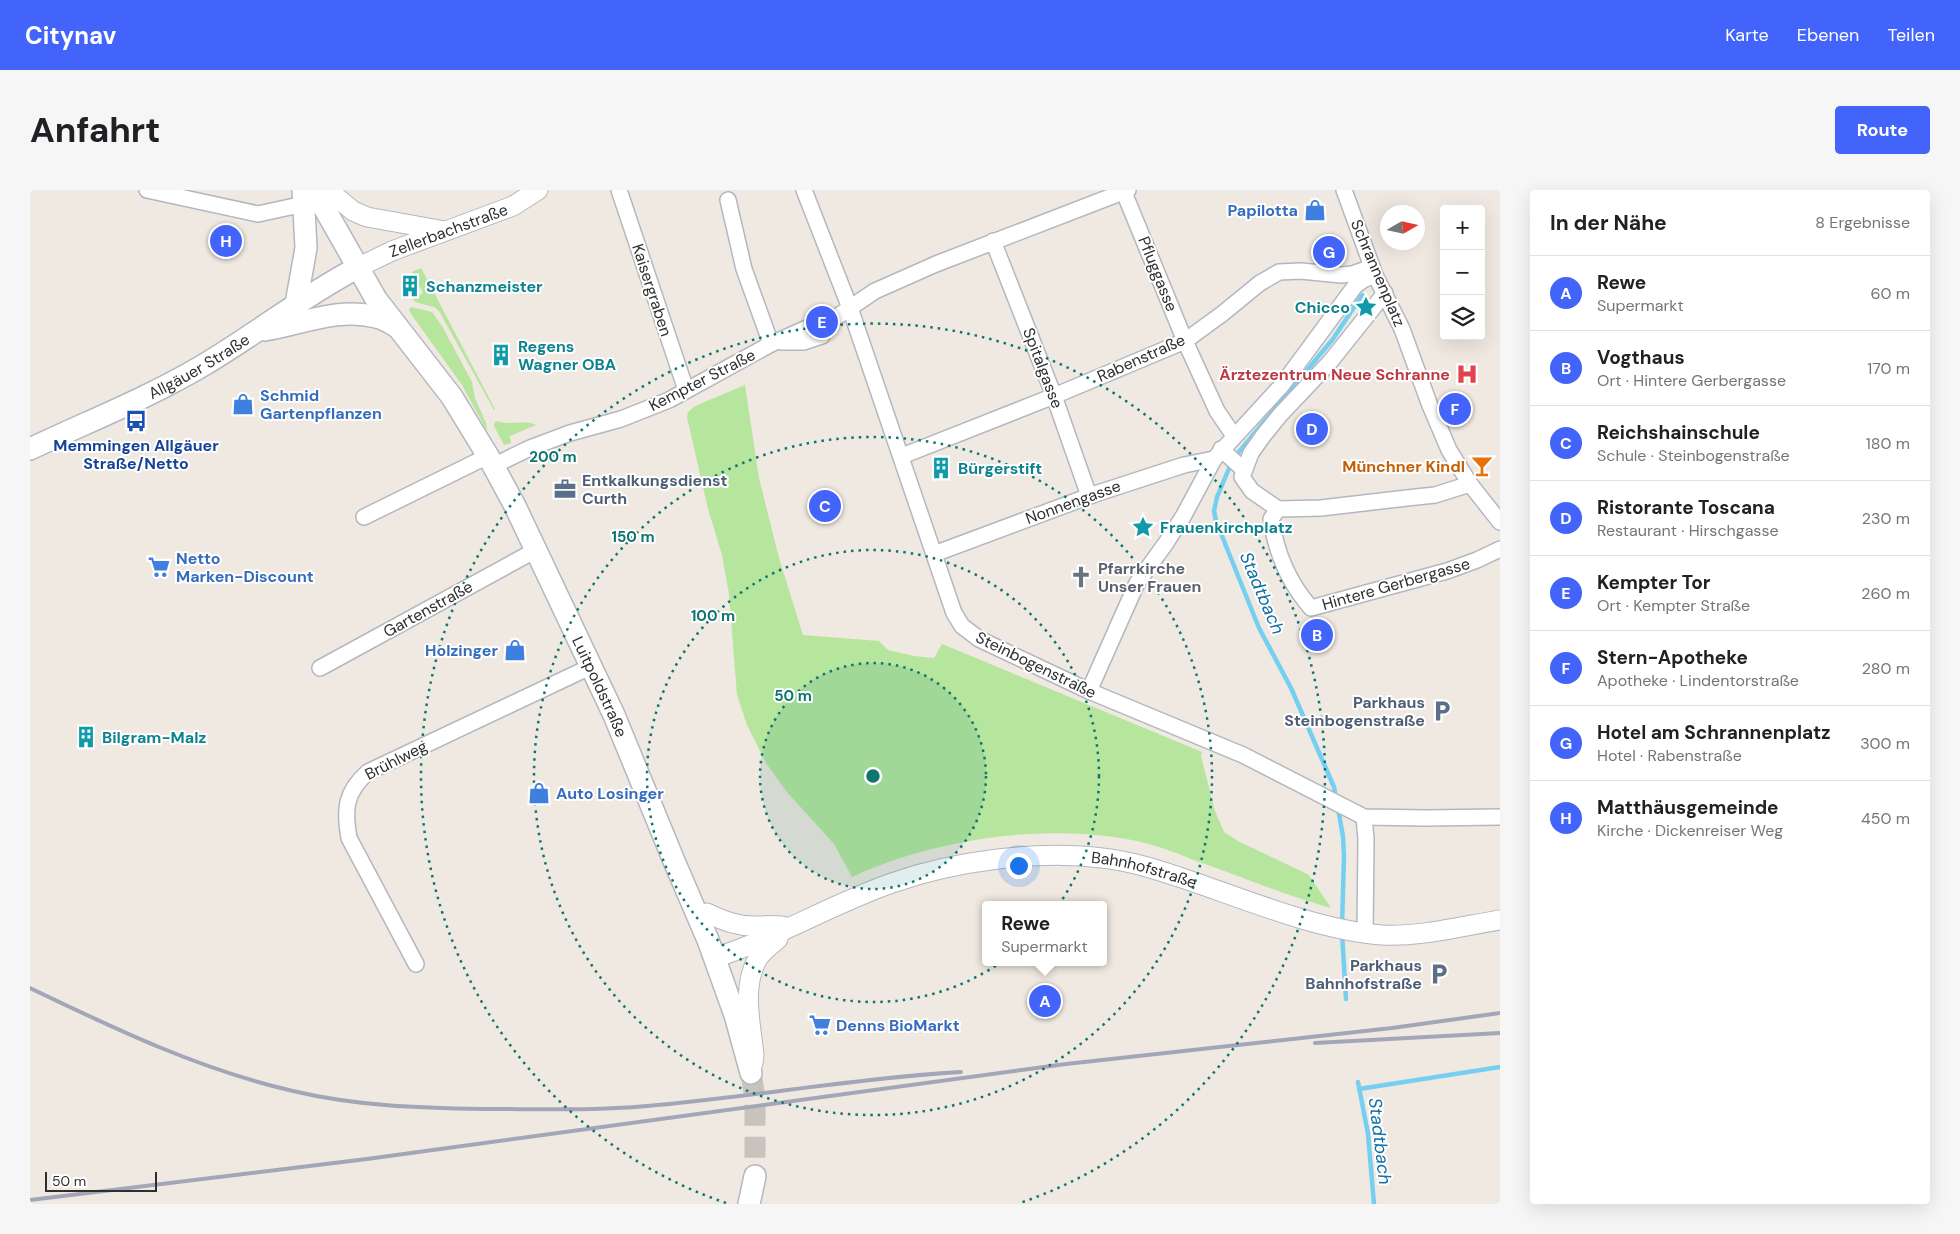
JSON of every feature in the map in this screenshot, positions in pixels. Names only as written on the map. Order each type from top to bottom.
[{"type":"main road","name":"Luitpoldstraße","points":[[307,195],[341,236],[357,268],[376,299],[452,397],[491,461],[592,666],[715,958],[738,1023],[751,1073]]},
{"type":"main road","points":[[296,304],[306,248],[307,195]]},
{"type":"main road","name":"Allgäuer Straße","points":[[30,449],[201,367],[258,332],[329,283],[357,268]]},
{"type":"main road","points":[[258,332],[291,326],[310,319],[345,314],[378,317],[398,327]]},
{"type":"main road","points":[[687,892],[707,913]]},
{"type":"main road","points":[[749,1204],[755,1176]]},
{"type":"street","points":[[147,190],[258,214],[307,195]]},
{"type":"street","points":[[328,190],[353,211],[367,217],[446,231]]},
{"type":"street","name":"Zellerbachstraße","points":[[357,268],[392,251],[513,206],[538,190]]},
{"type":"street","name":"Kaisergraben","points":[[619,190],[686,390]]},
{"type":"street","name":"Steinbogenstraße","points":[[804,190],[850,308],[954,613],[962,626],[979,639],[1089,691],[1230,750],[1364,817]]},
{"type":"street","name":"Schrannenplatz","points":[[1344,190],[1374,271],[1412,356],[1449,450],[1470,484],[1500,522]]},
{"type":"street","name":"Kempter Straße","points":[[835,318],[875,291],[936,264],[1125,191]]},
{"type":"street","name":"Pfluggasse","points":[[1125,191],[1185,341],[1217,411],[1234,436]]},
{"type":"street","name":"Kempter Straße","points":[[728,200],[744,269],[773,343]]},
{"type":"street","name":"Spitalgasse","points":[[993,241],[1054,396],[1088,496]]},
{"type":"street","name":"Rabenstraße","points":[[902,456],[1054,396],[1185,341],[1260,283],[1279,272],[1301,271],[1341,275],[1374,271]]},
{"type":"street","points":[[1089,691],[1112,642],[1119,619],[1137,583],[1184,515],[1229,459],[1234,436],[1282,384],[1355,286],[1374,271]]},
{"type":"street","points":[[1229,459],[1251,454],[1280,415],[1330,362],[1385,293]]},
{"type":"street","name":"Kempter Straße","points":[[773,343],[804,342],[827,335],[850,308]]},
{"type":"street","name":"Kempter Straße","points":[[364,517],[491,461],[558,437],[621,419],[669,400],[773,343],[809,327]]},
{"type":"street","points":[[1229,459],[1252,491],[1278,509],[1321,508],[1407,498],[1435,494],[1470,484]]},
{"type":"street","name":"Nonnengasse","points":[[934,554],[1088,496],[1184,465],[1229,459]]},
{"type":"street","name":"Hintere Gerbergasse","points":[[1278,509],[1271,519],[1274,538],[1294,586],[1311,608],[1447,570],[1477,560],[1500,549]]},
{"type":"street","name":"Gartenstraße","points":[[320,668],[536,550]]},
{"type":"street","name":"Brühlweg","points":[[416,964],[350,838],[346,820],[348,797],[357,781],[368,772],[592,666]]},
{"type":"street","points":[[1358,932],[1366,839],[1364,817],[1500,817]]},
{"type":"street","name":"Bahnhofstraße","points":[[715,958],[884,886],[936,870],[1011,858],[1070,856],[1102,858],[1148,867],[1331,927],[1358,932],[1384,935],[1420,933],[1500,920]]},
{"type":"street","name":"Bahnhofstraße","points":[[707,913],[727,923],[738,925],[758,926],[775,924],[790,927]]},
{"type":"street","points":[[751,1073],[754,1055],[748,993],[751,974],[759,957],[790,927]]},
{"type":"green space","points":[[421,268],[494,410],[439,311],[434,307],[415,302],[413,299],[423,293],[412,272]]},
{"type":"green space","points":[[411,307],[432,312],[442,326],[472,382],[475,398],[486,423],[487,431],[462,385],[411,314],[409,310]]},
{"type":"green space","points":[[745,385],[759,478],[779,558],[803,635],[879,641],[888,650],[934,658],[942,644],[1202,752],[1201,756],[1215,811],[1224,832],[1238,841],[1309,875],[1331,908],[1154,845],[1103,836],[1066,833],[1029,834],[955,844],[884,864],[852,877],[834,844],[786,791],[766,763],[747,725],[737,695],[729,594],[722,555],[708,509],[687,417],[688,412],[695,406]]},
{"type":"green space","points":[[497,421],[532,423],[536,425],[510,436],[511,443],[504,445],[494,426]]},
{"type":"waterway","name":"Stadtbach","points":[[1336,798],[1334,787],[1291,688],[1259,628],[1216,521],[1214,511],[1217,497],[1233,459],[1333,339],[1362,295]]},
{"type":"waterway","name":"Stadtbach","points":[[1338,808],[1344,857],[1342,925]]},
{"type":"waterway","name":"Stadtbach","points":[[1342,933],[1346,999]]},
{"type":"waterway","points":[[1359,1089],[1500,1067]]},
{"type":"waterway","name":"Stadtbach","points":[[1358,1082],[1368,1134],[1374,1204]]},
{"type":"tunnel","points":[[809,327],[835,318]]},
{"type":"tunnel","points":[[751,1073],[755,1098],[755,1176]]},
{"type":"railway","points":[[30,988],[126,1033],[225,1072],[293,1091],[364,1103],[484,1109],[626,1108],[961,1072]]},
{"type":"railway","points":[[30,1200],[367,1159],[1066,1064],[1392,1028],[1500,1013]]},
{"type":"railway","points":[[1315,1043],[1500,1033]]},
{"type":"place","name":"Papilotta","points":[[1315,210]]},
{"type":"place","name":"Matthäusgemeinde","points":[[226,241]]},
{"type":"place","name":"Hotel am Schrannenplatz","points":[[1329,252]]},
{"type":"place","name":"Schanzmeister","points":[[410,286]]},
{"type":"place","name":"Chicco","points":[[1366,307]]},
{"type":"place","name":"Kempter Tor","points":[[822,322]]},
{"type":"place","name":"Regens Wagner OBA","points":[[501,355]]},
{"type":"place","name":"Ärztezentrum Neue Schranne","points":[[1467,374]]},
{"type":"place","name":"Schmid Gartenpflanzen","points":[[243,404]]},
{"type":"place","name":"Stern-Apotheke","points":[[1455,409]]},
{"type":"place","name":"Memmingen Allgäuer Straße/Netto","points":[[136,421]]},
{"type":"place","name":"Ristorante Toscana","points":[[1312,429]]},
{"type":"place","name":"Münchner Kindl","points":[[1482,466]]},
{"type":"place","name":"Bürgerstift","points":[[941,468]]},
{"type":"place","name":"Entkalkungsdienst Curth","points":[[565,489]]},
{"type":"place","name":"Reichshainschule","points":[[825,506]]},
{"type":"place","name":"Frauenkirchplatz","points":[[1143,527]]},
{"type":"place","name":"Netto Marken-Discount","points":[[159,567]]},
{"type":"place","name":"Pfarrkirche Unser Frauen","points":[[1081,577]]},
{"type":"place","name":"Vogthaus","points":[[1317,635]]},
{"type":"place","name":"Holzinger","points":[[515,650]]},
{"type":"place","name":"Parkhaus Steinbogenstraße","points":[[1442,711]]},
{"type":"place","name":"Bilgram-Malz","points":[[86,737]]},
{"type":"place","name":"Auto Losinger","points":[[539,793]]},
{"type":"place","name":"Parkhaus Bahnhofstraße","points":[[1439,974]]},
{"type":"place","name":"Rewe","points":[[1045,1001]]},
{"type":"place","name":"Denns BioMarkt","points":[[820,1025]]}]
